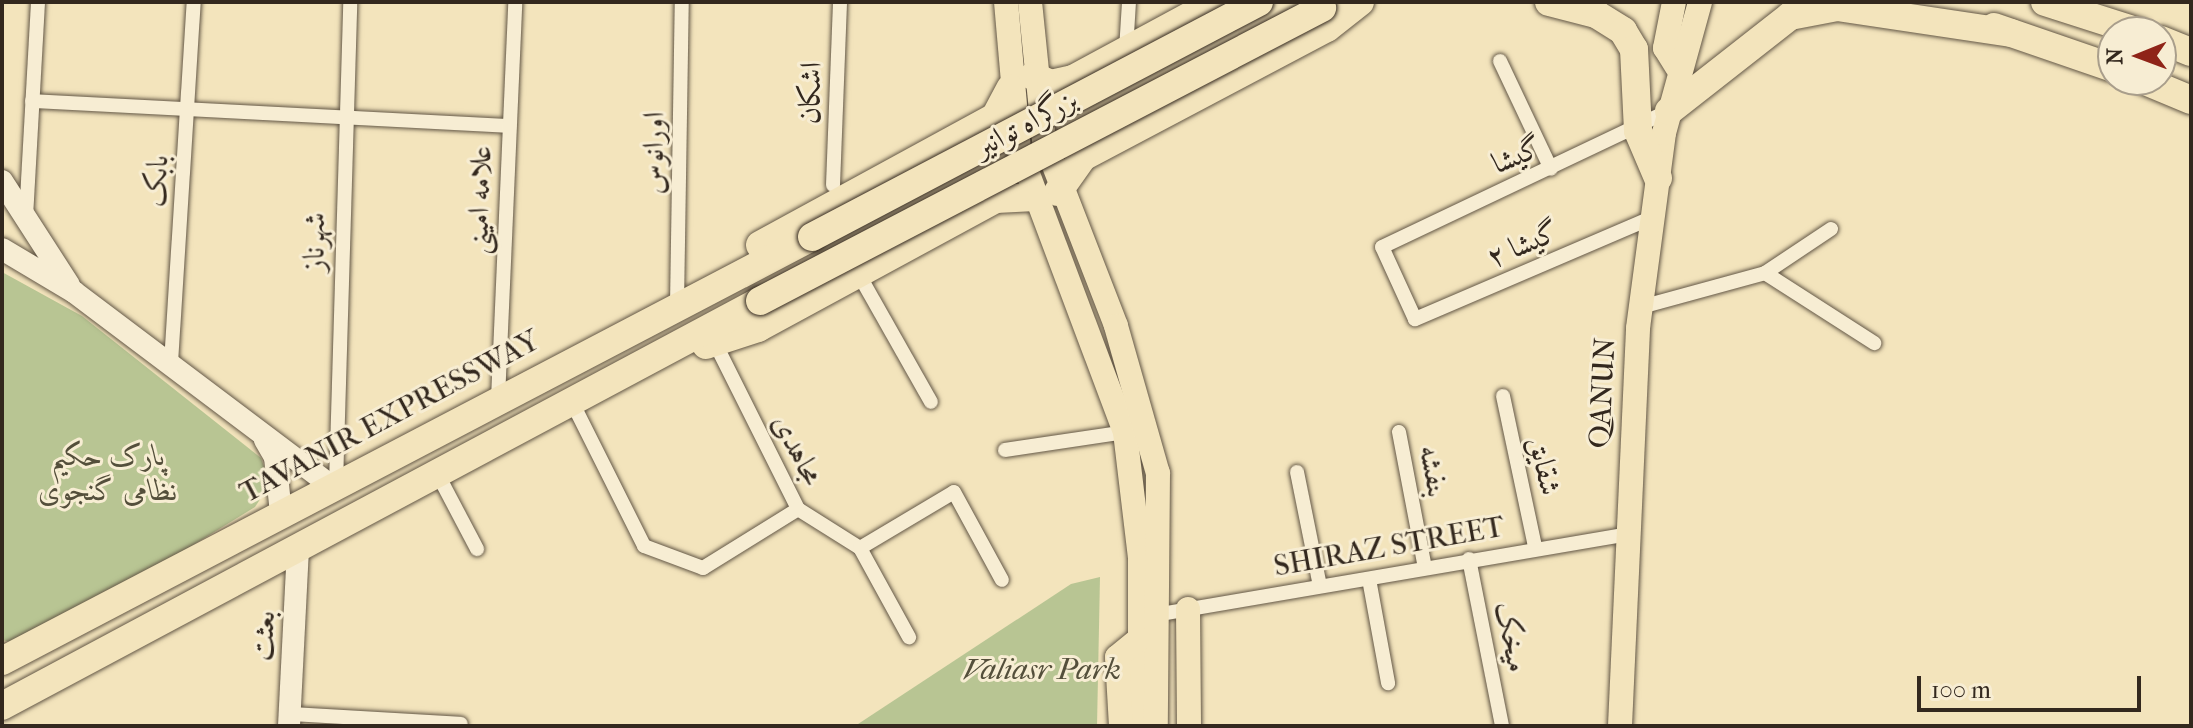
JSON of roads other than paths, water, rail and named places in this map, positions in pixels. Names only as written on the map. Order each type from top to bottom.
[{"type":"highway","name":"بزرگراه توانیر","points":[[812,237],[1259,2]]},
{"type":"highway","points":[[2,706],[659,358],[715,343],[858,273],[996,199],[1047,194],[1068,170],[1105,145],[1327,28],[1360,2]]},
{"type":"highway","points":[[1549,2],[1596,14],[1623,31],[1634,49],[1638,131],[1658,178]]},
{"type":"highway","points":[[1926,2],[2097,63]]},
{"type":"highway","points":[[2045,2],[2097,19]]},
{"type":"highway","points":[[682,302],[771,236],[995,117],[1021,82],[1051,84],[1073,79],[1207,4]]},
{"type":"highway","name":"بزرگراه توانیر","points":[[659,358],[760,301],[1330,5]]},
{"type":"highway","points":[[1669,111],[1790,16],[1837,7],[2011,33]]},
{"type":"highway","points":[[1073,79],[1075,119],[1105,145]]},
{"type":"highway","points":[[966,135],[996,160],[996,199]]},
{"type":"highway","name":"TAVANIR EXPRESSWAY","points":[[7,654],[812,237]]},
{"type":"main road","points":[[1006,2],[1047,194],[1125,432],[1140,557],[1140,726]]},
{"type":"main road","points":[[1021,82],[1030,2]]},
{"type":"main road","name":"QANUN","points":[[1674,2],[1665,48],[1677,67]]},
{"type":"main road","name":"QANUN","points":[[1620,726],[1627,534],[1641,307],[1651,218],[1677,67],[1691,53],[1700,2]]},
{"type":"main road","points":[[2,181],[26,223],[74,292]]},
{"type":"main road","points":[[1047,194],[1149,427],[1158,473],[1161,614],[1156,726]]},
{"type":"main road","points":[[2,249],[74,292],[171,363],[262,436],[334,485]]},
{"type":"main road","points":[[262,436],[275,457],[281,513]]},
{"type":"main road","name":"بعثت","points":[[290,720],[298,549]]},
{"type":"main road","points":[[1188,609],[1189,726]]},
{"type":"main road","points":[[1121,726],[1117,657],[1139,639]]},
{"type":"street","points":[[26,223],[38,2]]},
{"type":"street","name":"بابک","points":[[171,363],[194,2]]},
{"type":"street","name":"شهرناز","points":[[334,485],[350,2]]},
{"type":"street","name":"علامه امینی","points":[[498,399],[515,2]]},
{"type":"street","name":"اورانوس","points":[[682,2],[682,302]]},
{"type":"street","name":"اشکان","points":[[833,185],[840,2]]},
{"type":"street","points":[[1126,50],[1129,2]]},
{"type":"street","points":[[1500,61],[1551,169]]},
{"type":"street","points":[[32,101],[509,126]]},
{"type":"street","name":"گیشا","points":[[1415,319],[1382,243],[1638,131],[1669,111]]},
{"type":"street","name":"گیشا ۲","points":[[1415,319],[1651,218]]},
{"type":"street","points":[[1641,307],[1765,273],[1831,229]]},
{"type":"street","points":[[858,273],[931,402]]},
{"type":"street","points":[[1765,273],[1874,343]]},
{"type":"street","name":"مجاهدی","points":[[715,343],[798,509],[860,548],[909,637]]},
{"type":"street","name":"شقایق","points":[[1503,396],[1535,547]]},
{"type":"street","points":[[572,402],[644,546],[703,568],[798,509]]},
{"type":"street","points":[[1005,450],[1125,432]]},
{"type":"street","name":"بنفشه","points":[[1399,432],[1425,568]]},
{"type":"street","points":[[1297,472],[1320,586]]},
{"type":"street","points":[[437,473],[477,549]]},
{"type":"street","points":[[860,548],[954,492],[1002,580]]},
{"type":"street","name":"SHIRAZ STREET","points":[[1161,614],[1535,547],[1627,534]]},
{"type":"street","name":"میخک","points":[[1469,559],[1502,726]]},
{"type":"street","points":[[1369,579],[1388,683]]},
{"type":"street","points":[[290,720],[461,724]]},
{"type":"park label","name":"پارک حکیم نظامی گنجوی","points":[[108,473]]},
{"type":"park label","name":"Valiasr Park","points":[[1042,670]]}]
